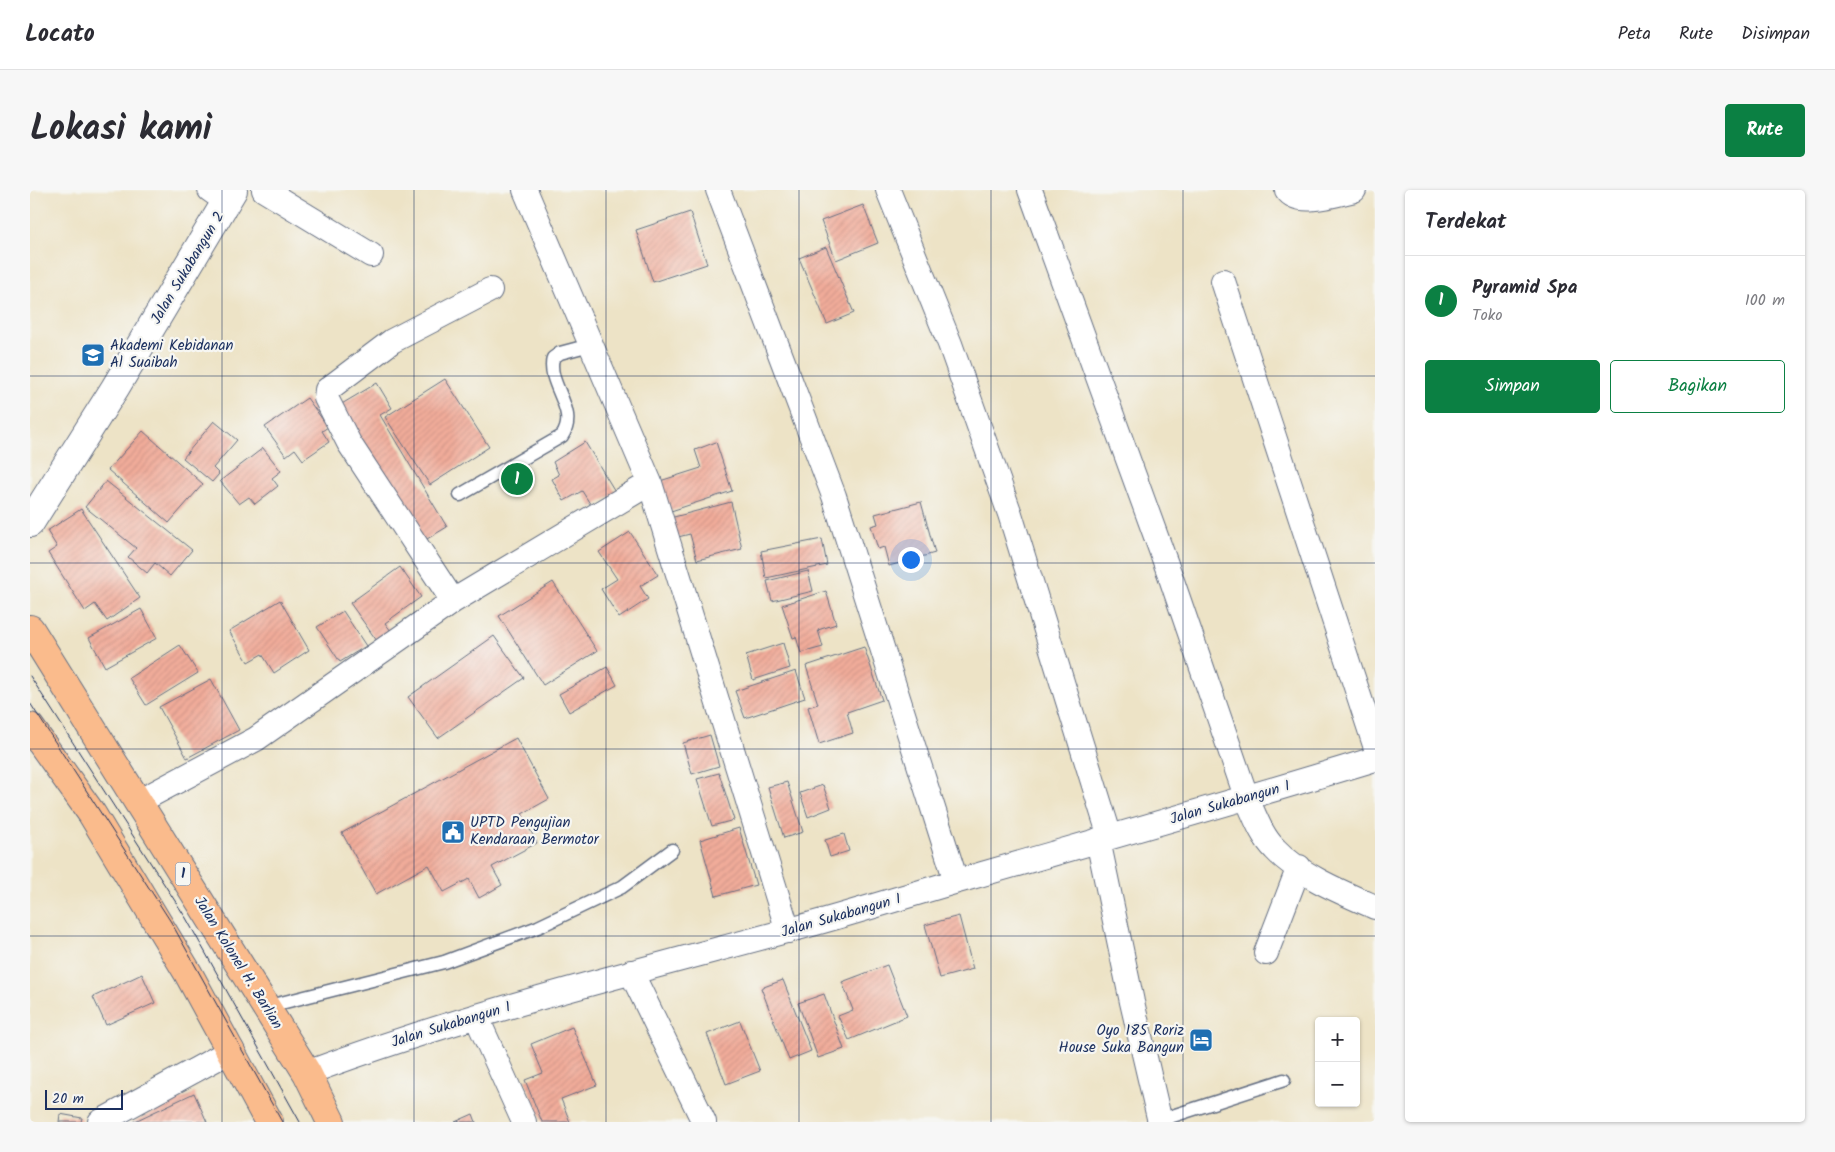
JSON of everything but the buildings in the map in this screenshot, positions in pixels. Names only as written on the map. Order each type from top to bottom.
[{"type":"highway","name":"Jalan Kolonel H. Barlian","points":[[30,629],[307,1074],[332,1122]]},
{"type":"highway","points":[[30,727],[92,814],[188,973],[232,1050],[269,1122]]},
{"type":"street","points":[[264,190],[371,255]]},
{"type":"street","points":[[525,190],[650,483],[788,931]]},
{"type":"street","points":[[718,190],[834,496],[956,881]]},
{"type":"street","points":[[888,190],[950,344],[1010,514],[1104,838],[1132,1002],[1157,1121]]},
{"type":"street","points":[[1030,190],[1170,575],[1247,798],[1268,841],[1276,850],[1338,891],[1375,907]]},
{"type":"street","points":[[1287,190],[1291,196],[1297,199],[1333,195],[1354,190]]},
{"type":"street","name":"Jalan Sukabangun 2","points":[[30,523],[116,388],[223,194]]},
{"type":"street","points":[[1222,281],[1375,745]]},
{"type":"street","points":[[453,602],[349,443],[326,398],[326,390],[392,341],[490,290]]},
{"type":"street","points":[[138,802],[256,739],[453,602],[650,483]]},
{"type":"street","name":"Jalan Sukabangun I","points":[[307,1074],[362,1052],[476,1016],[631,972],[897,901],[956,881],[1247,798],[1375,759]]},
{"type":"street","points":[[1266,953],[1299,867]]},
{"type":"street","points":[[631,972],[704,1122]]},
{"type":"street","points":[[476,1016],[524,1122]]},
{"type":"street","points":[[100,1122],[232,1050]]},
{"type":"lane","points":[[460,495],[562,436],[568,426],[568,416],[552,368],[553,358],[560,353],[590,345]]},
{"type":"lane","points":[[265,1007],[444,962],[538,927],[622,887],[672,850]]},
{"type":"lane","points":[[1157,1121],[1284,1080]]},
{"type":"tram line","points":[[30,676],[186,918],[300,1122]]},
{"type":"tram line","points":[[30,703],[171,922],[282,1122]]},
{"type":"place","name":"Akademi Kebidanan Al Suaibah","points":[[93,355]]},
{"type":"place","name":"Pyramid Spa","points":[[517,479]]},
{"type":"place","name":"UPTD Pengujian Kendaraan Bermotor","points":[[453,832]]},
{"type":"place","name":"Oyo 185 Roriz House Suka Bangun","points":[[1201,1040]]}]
